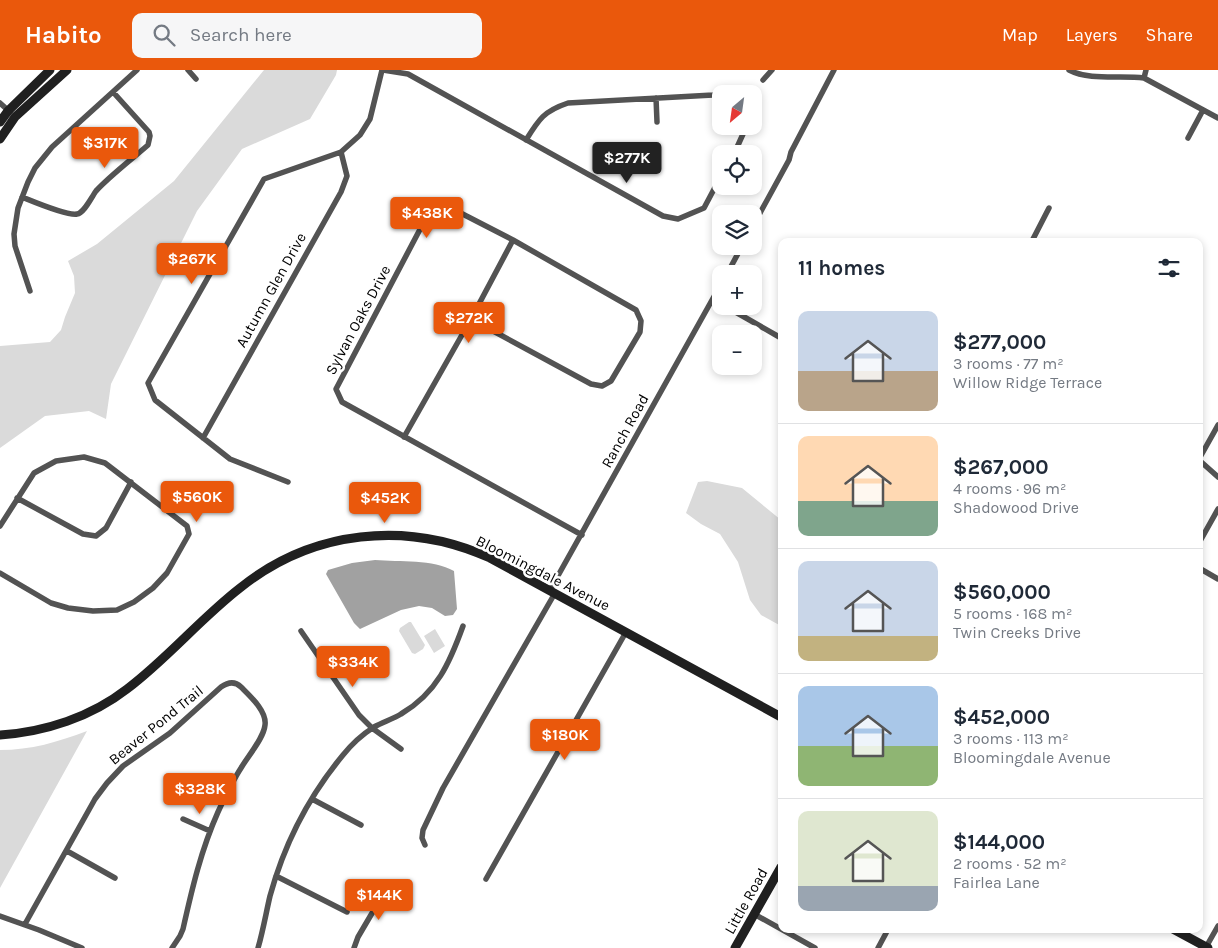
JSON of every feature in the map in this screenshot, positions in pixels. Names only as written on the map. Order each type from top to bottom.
[{"type":"street","points":[[0,139],[12,114],[50,70]]},
{"type":"street","points":[[0,122],[67,70]]},
{"type":"street","points":[[30,291],[15,246],[14,234],[18,208],[32,175],[43,157],[58,142],[137,70]]},
{"type":"street","points":[[188,70],[196,79]]},
{"type":"street","points":[[288,482],[230,459],[155,400],[148,383],[264,179],[341,152],[360,135],[370,118],[382,70],[408,74],[663,216],[678,219],[704,208],[712,193]]},
{"type":"street","points":[[763,80],[772,70]]},
{"type":"street","points":[[762,209],[834,70]]},
{"type":"street","points":[[1069,70],[1086,76],[1130,76],[1144,78],[1218,118]]},
{"type":"street","points":[[1144,78],[1146,70]]},
{"type":"street","points":[[22,197],[68,214],[78,214],[86,207],[99,188],[148,144],[150,141],[149,132],[113,92]]},
{"type":"street","points":[[526,140],[546,113],[555,107],[568,103],[712,95]]},
{"type":"street","points":[[656,98],[657,122]]},
{"type":"street","points":[[0,103],[12,114]]},
{"type":"street","points":[[1188,138],[1204,110]]},
{"type":"street","name":"Autumn Glen Drive","points":[[202,438],[341,192],[347,176],[341,152]]},
{"type":"street","name":"Sylvan Oaks Drive","points":[[471,319],[591,384],[602,386],[611,382],[640,332],[641,321],[636,310],[513,240],[449,207],[443,206],[434,209],[427,216],[336,389],[342,402],[582,535]]},
{"type":"street","points":[[1034,238],[1049,208]]},
{"type":"street","points":[[404,437],[513,240]]},
{"type":"street","name":"Ranch Road","points":[[425,845],[422,838],[423,830],[443,788],[532,634],[547,606],[552,591],[582,535],[712,301]]},
{"type":"street","points":[[741,315],[778,336]]},
{"type":"street","points":[[1203,453],[1218,425]]},
{"type":"street","points":[[0,526],[34,473],[56,461],[84,457],[105,463],[131,482],[187,526],[189,534],[167,573],[153,588],[134,602],[117,610],[93,611],[68,608],[51,603],[0,573]]},
{"type":"street","points":[[1203,464],[1218,477]]},
{"type":"street","points":[[17,498],[83,534],[96,536],[106,528],[131,482]]},
{"type":"street","points":[[1203,536],[1218,509]]},
{"type":"street","name":"Bloomingdale Avenue","points":[[0,735],[52,726],[77,717],[122,693],[227,599],[250,580],[272,566],[304,551],[332,542],[388,535],[444,542],[464,547],[490,558],[778,715]]},
{"type":"street","points":[[1203,570],[1218,579]]},
{"type":"street","points":[[258,948],[276,876],[293,832],[312,799],[344,753],[372,728],[402,714],[422,699],[436,684],[454,652],[463,626]]},
{"type":"street","points":[[301,631],[359,715],[372,728],[401,749]]},
{"type":"street","points":[[486,879],[626,632]]},
{"type":"street","name":"Beaver Pond Trail","points":[[25,924],[99,794],[117,772],[129,761],[170,733],[221,687],[225,684],[233,683],[240,686],[262,710],[265,725],[260,738],[234,780],[210,831],[194,878],[180,936],[172,948]]},
{"type":"street","points":[[312,799],[361,825]]},
{"type":"street","points":[[182,819],[210,831]]},
{"type":"street","points":[[67,850],[115,878]]},
{"type":"street","name":"Little Road","points":[[735,948],[778,872]]},
{"type":"street","points":[[276,876],[347,912]]},
{"type":"street","points":[[354,948],[358,937],[388,886]]},
{"type":"street","points":[[754,914],[778,928]]},
{"type":"street","points":[[0,916],[25,924],[82,948]]},
{"type":"street","points":[[1179,933],[1207,948],[1218,926]]},
{"type":"street","points":[[788,933],[815,948]]},
{"type":"street","points":[[878,948],[887,933]]},
{"type":"shaded area","points":[[264,70],[337,70],[336,75],[310,119],[242,149],[197,211],[111,384],[106,419],[89,411],[45,416],[0,448],[0,346],[50,342],[61,330],[75,293],[74,276],[68,261],[97,244],[174,181]]},
{"type":"shaded area","points":[[707,481],[742,488],[778,518],[778,624],[761,615],[750,600],[738,562],[720,534],[686,513],[698,482]]},
{"type":"shaded area","points":[[375,560],[436,564],[454,571],[457,609],[453,615],[445,616],[432,608],[419,606],[401,610],[360,629],[354,623],[326,574],[328,570],[352,563]]},
{"type":"shaded area","points":[[411,622],[425,645],[423,649],[415,654],[412,653],[399,631],[400,628]]},
{"type":"shaded area","points":[[435,629],[445,646],[434,653],[424,636]]},
{"type":"shaded area","points":[[87,731],[0,888],[0,750],[23,749],[44,745]]}]
